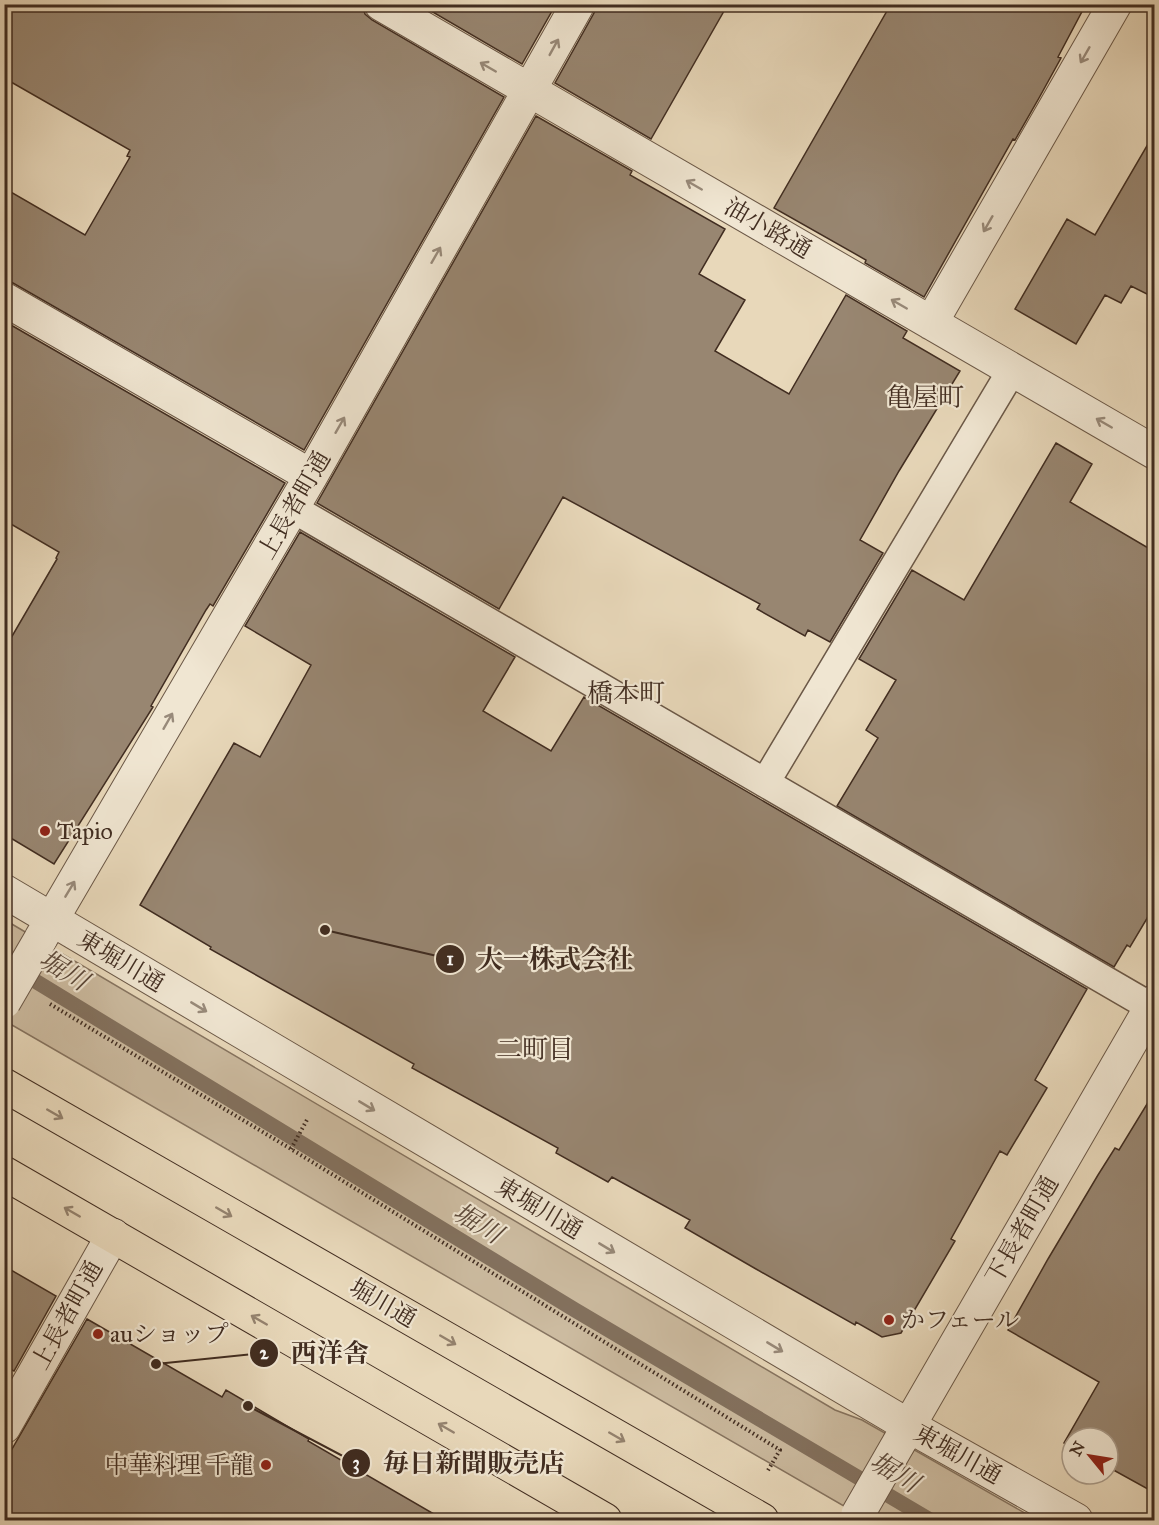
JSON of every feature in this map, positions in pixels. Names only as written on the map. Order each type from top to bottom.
[{"type":"main road","name":"堀川通","points":[[4,1085],[762,1521]]},
{"type":"main road","points":[[4,1173],[605,1521]]},
{"type":"street","name":"油小路通","points":[[381,4],[1155,452]]},
{"type":"street","name":"上長者町通","points":[[4,1002],[311,476],[578,4]]},
{"type":"street","points":[[931,323],[1115,4]]},
{"type":"street","points":[[4,299],[311,476]]},
{"type":"street","name":"東堀川通","points":[[4,891],[46,930],[904,1434],[1076,1521]]},
{"type":"street","name":"下長者町通","points":[[855,1517],[1153,1005]]},
{"type":"street","name":"上長者町通","points":[[4,1427],[112,1235]]},
{"type":"lane","points":[[765,783],[1012,369]]},
{"type":"lane","points":[[292,508],[1153,1005]]},
{"type":"path","points":[[45,1001],[291,1149],[780,1450],[767,1472]]},
{"type":"path","points":[[291,1149],[309,1117]]},
{"type":"shaded area","points":[[5,920],[835,1410],[862,1420],[1037,1520],[868,1520],[5,1021]]},
{"type":"building","points":[[4,4],[362,4],[365,14],[372,20],[504,97],[304,450],[13,283],[4,280],[4,188],[85,235],[130,157],[127,156],[130,150],[4,78]]},
{"type":"building","points":[[419,4],[556,4],[522,64]]},
{"type":"building","points":[[597,4],[728,4],[651,139],[555,83]]},
{"type":"building","points":[[891,4],[1086,4],[1039,98],[1015,140],[1013,139],[924,297],[865,263],[866,260],[774,208]]},
{"type":"building","points":[[536,116],[632,171],[630,175],[725,229],[699,274],[745,300],[715,351],[789,394],[846,295],[907,331],[903,338],[960,371],[860,540],[883,553],[830,642],[808,630],[805,636],[757,609],[760,604],[563,497],[499,609],[317,503]]},
{"type":"building","points":[[1155,132],[1155,298],[1131,286],[1121,303],[1105,295],[1076,344],[1015,309],[1067,219],[1095,235]]},
{"type":"building","points":[[4,321],[285,483],[213,606],[210,604],[206,610],[151,706],[153,707],[54,864],[4,834],[4,650],[59,552],[4,520]]},
{"type":"building","points":[[1056,443],[1092,464],[1070,502],[1155,552],[1155,905],[1130,947],[1127,945],[1114,967],[837,806],[878,738],[866,730],[896,680],[859,659],[912,570],[964,600]]},
{"type":"building","points":[[300,532],[515,657],[483,711],[551,751],[584,697],[1087,989],[1035,1080],[1047,1088],[1007,1155],[1000,1151],[951,1239],[955,1241],[901,1333],[882,1337],[856,1322],[855,1325],[685,1228],[690,1220],[612,1177],[608,1182],[556,1153],[558,1148],[412,1068],[414,1064],[210,949],[211,947],[140,905],[234,743],[260,757],[311,665],[245,626]]},
{"type":"building","points":[[1155,1091],[1155,1493],[1120,1474],[1120,1426],[1074,1426],[1099,1382],[1008,1330],[1098,1175],[1115,1148],[1119,1150]]},
{"type":"building","points":[[4,1266],[56,1296],[14,1371],[4,1366]]},
{"type":"building","points":[[87,1319],[222,1397],[226,1390],[309,1439],[308,1441],[446,1521],[4,1521],[4,1463]]},
{"type":"waterway","name":"堀川","points":[[4,962],[575,1310],[930,1520]]},
{"type":"place","name":"Tapio","points":[[45,831]]},
{"type":"place","name":"大一株式会社","points":[[325,930]]},
{"type":"place","name":"かフェール","points":[[889,1320]]},
{"type":"place","name":"auショップ","points":[[98,1334]]},
{"type":"place","name":"西洋舎","points":[[156,1364]]},
{"type":"place","name":"毎日新聞販売店","points":[[248,1406]]},
{"type":"place","name":"中華料理 千龍","points":[[266,1465]]},
{"type":"district","name":"亀屋町","points":[[925,397]]},
{"type":"district","name":"橋本町","points":[[626,693]]},
{"type":"district","name":"二町目","points":[[535,1049]]}]
